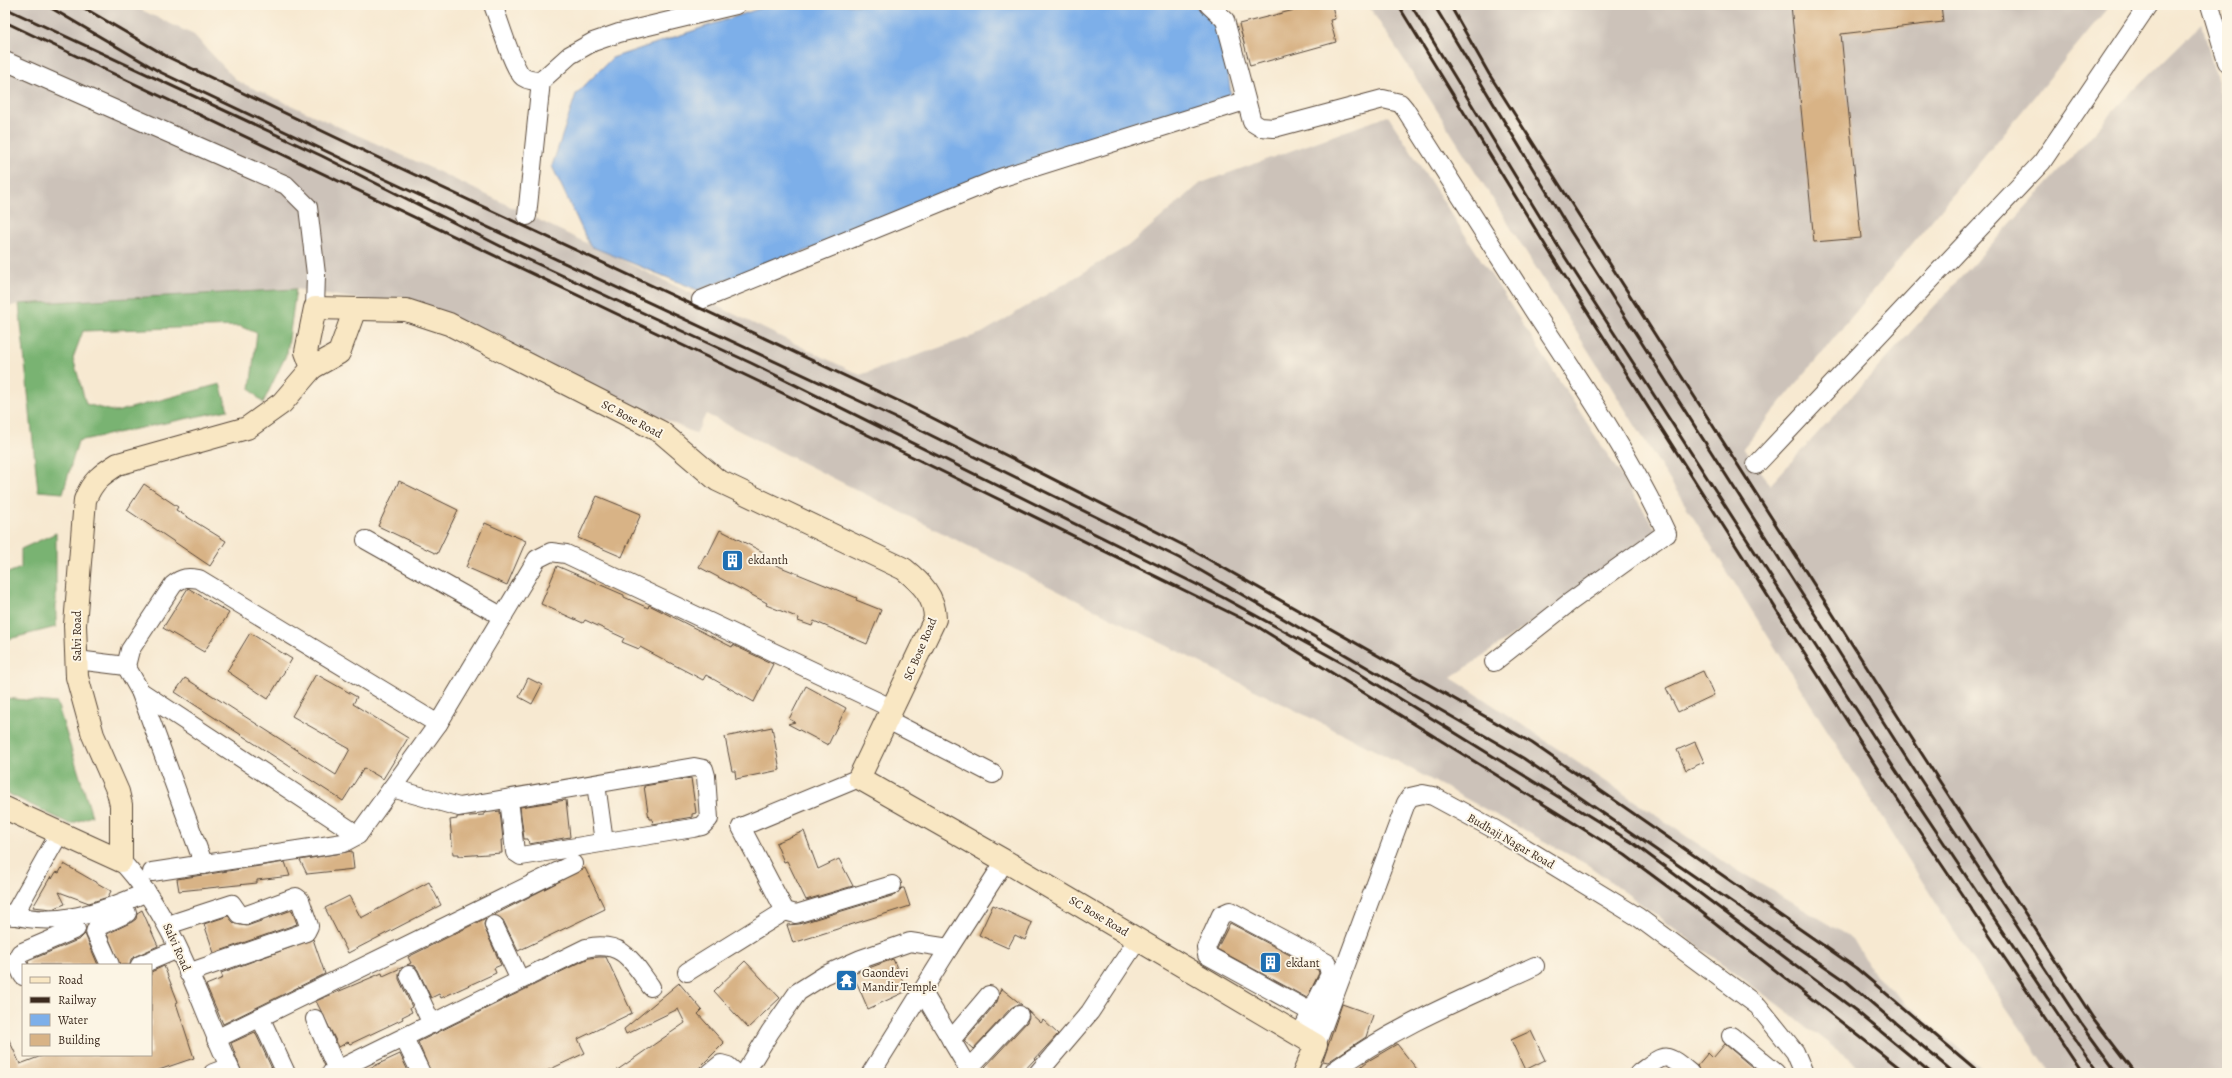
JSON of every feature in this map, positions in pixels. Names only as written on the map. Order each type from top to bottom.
[{"type":"street","points":[[493,5],[516,67],[522,76],[530,81],[541,81],[570,55],[593,42],[619,33],[736,5]]},
{"type":"street","points":[[1209,5],[1225,20],[1245,101],[1252,122],[1260,127],[1274,128],[1383,98],[1400,103],[1588,394],[1647,495],[1667,534],[1663,535],[1570,602],[1494,662]]},
{"type":"street","points":[[1756,465],[2042,162],[2148,5]]},
{"type":"street","points":[[2210,5],[2227,62]]},
{"type":"street","points":[[5,61],[286,185],[308,207],[316,274],[314,308],[306,352],[312,368],[339,353],[355,309]]},
{"type":"street","points":[[527,216],[541,81]]},
{"type":"street","points":[[701,300],[1000,178],[1245,101]]},
{"type":"street","name":"SC Bose Road","points":[[314,308],[406,310],[449,324],[661,432],[717,480],[904,569],[918,580],[929,595],[935,606],[935,619],[859,778],[1005,861],[1308,1040]]},
{"type":"street","name":"Salvi Road","points":[[224,1071],[216,1039],[168,925],[150,897],[121,861],[121,805],[118,792],[93,735],[77,676],[75,625],[85,500],[90,485],[100,475],[118,464],[247,428],[282,403],[312,368]]},
{"type":"street","points":[[366,540],[502,617]]},
{"type":"street","points":[[152,872],[343,843],[358,834],[438,724],[537,559],[551,552],[566,554],[890,715],[993,774]]},
{"type":"street","points":[[204,865],[140,691],[126,666],[130,650],[174,585],[179,580],[188,577],[199,579],[438,724]]},
{"type":"street","points":[[77,660],[126,666]]},
{"type":"street","points":[[140,691],[358,834]]},
{"type":"street","points":[[392,788],[459,807],[694,767],[704,769],[706,776],[709,819],[702,826],[518,855],[515,852],[509,799]]},
{"type":"street","points":[[859,778],[741,827],[785,911],[796,914],[892,885]]},
{"type":"street","points":[[596,784],[604,842]]},
{"type":"street","name":"Budhaji Nagar Road","points":[[1308,1040],[1406,803],[1410,797],[1423,794],[1433,796],[1494,829],[1638,917],[1758,1006],[1795,1052],[1804,1073]]},
{"type":"street","points":[[5,808],[59,834],[121,861]]},
{"type":"street","points":[[59,834],[9,914],[36,920],[67,919],[103,911],[150,897]]},
{"type":"street","points":[[871,1073],[1005,861]]},
{"type":"street","points":[[216,1039],[573,864]]},
{"type":"street","points":[[110,964],[95,932],[97,927],[150,897]]},
{"type":"street","points":[[168,925],[232,904],[239,914],[244,916],[296,897],[300,900],[309,926],[306,932],[188,974]]},
{"type":"street","points":[[687,972],[785,911]]},
{"type":"street","points":[[1304,1073],[1311,1012],[1330,974],[1330,970],[1326,963],[1230,911],[1221,914],[1206,948],[1207,956],[1311,1012]]},
{"type":"street","points":[[494,925],[520,980]]},
{"type":"street","points":[[22,974],[16,961],[20,953],[76,929]]},
{"type":"street","points":[[1038,1073],[1090,1012],[1138,939]]},
{"type":"street","points":[[745,1073],[770,1032],[798,992],[825,975],[860,959],[910,942],[949,948]]},
{"type":"street","points":[[315,1019],[334,1072],[586,948],[596,946],[608,947],[626,953],[651,987]]},
{"type":"street","points":[[142,964],[178,948]]},
{"type":"street","points":[[1331,1073],[1360,1051],[1395,1031],[1535,966]]},
{"type":"street","points":[[409,975],[432,1024]]},
{"type":"street","points":[[922,991],[969,1071],[1019,1015]]},
{"type":"street","points":[[952,1040],[989,996]]},
{"type":"street","points":[[260,1017],[286,1073]]},
{"type":"street","points":[[1731,1036],[1776,1073]]},
{"type":"street","points":[[404,1038],[421,1073]]},
{"type":"street","points":[[1639,1073],[1666,1056],[1673,1059],[1690,1073]]},
{"type":"street","points":[[710,1073],[721,1064],[728,1066],[736,1073]]},
{"type":"shaded area","points":[[5,5],[131,5],[194,35],[237,81],[435,170],[860,375],[982,333],[1128,246],[1201,183],[1388,116],[1659,534],[1451,678],[1732,867],[1853,939],[1875,976],[1987,1073],[1867,1073],[1781,1007],[1588,865],[1400,763],[706,414],[696,434],[437,312],[296,289],[19,304],[5,308]]},
{"type":"shaded area","points":[[1368,5],[2110,5],[1743,448],[1770,485],[2124,100],[2202,23],[2227,121],[2227,1073],[2051,1073],[1951,927],[1431,101]]},
{"type":"green space","points":[[296,289],[287,353],[263,403],[250,389],[257,333],[239,326],[83,331],[73,358],[86,404],[116,412],[220,384],[228,410],[78,441],[63,493],[38,491],[19,304]]},
{"type":"green space","points":[[56,533],[56,627],[5,640],[5,574],[21,568],[21,549]]},
{"type":"green space","points":[[5,698],[57,703],[92,816],[70,824],[5,792]]},
{"type":"water","points":[[770,5],[1194,5],[1222,25],[1231,96],[698,290],[590,246],[552,166],[576,94],[612,58]]},
{"type":"building","points":[[1314,5],[1332,5],[1335,19],[1330,20],[1336,42],[1250,66],[1239,24]]},
{"type":"building","points":[[1791,5],[1941,5],[1943,22],[1841,34],[1861,238],[1814,242]]},
{"type":"building","points":[[399,481],[458,510],[437,554],[378,526]]},
{"type":"building","points":[[144,484],[178,507],[176,510],[226,541],[210,566],[127,510]]},
{"type":"building","points":[[597,496],[641,514],[622,557],[578,538]]},
{"type":"building","points":[[485,523],[526,541],[507,585],[466,567]]},
{"type":"building","points":[[720,530],[765,553],[761,559],[857,598],[856,600],[881,610],[867,644],[814,621],[812,626],[798,621],[799,618],[766,605],[767,603],[699,567],[705,555],[707,556]]},
{"type":"building","points":[[557,566],[624,595],[624,597],[648,608],[649,605],[732,647],[733,645],[773,664],[754,702],[706,675],[703,680],[640,647],[639,649],[622,642],[624,638],[585,620],[583,623],[541,604]]},
{"type":"building","points":[[188,588],[229,613],[204,652],[163,628]]},
{"type":"building","points":[[250,633],[292,659],[268,699],[227,671]]},
{"type":"building","points":[[1703,671],[1714,695],[1678,712],[1666,688]]},
{"type":"building","points":[[316,674],[357,697],[353,704],[408,738],[383,779],[364,768],[343,801],[175,692],[185,678],[336,775],[350,749],[292,716]]},
{"type":"building","points":[[528,678],[542,685],[532,704],[519,697]]},
{"type":"building","points":[[806,686],[846,708],[828,745],[788,724],[795,722],[789,719]]},
{"type":"building","points":[[772,727],[780,770],[736,779],[735,771],[732,771],[725,737]]},
{"type":"building","points":[[1695,742],[1704,762],[1686,770],[1677,750]]},
{"type":"building","points":[[691,778],[696,813],[692,814],[692,817],[653,824],[652,819],[649,819],[644,786]]},
{"type":"building","points":[[566,800],[570,837],[529,844],[528,839],[524,839],[520,807]]},
{"type":"building","points":[[500,811],[503,840],[501,840],[502,853],[459,856],[459,854],[453,854],[450,820],[457,819],[457,817],[484,815],[484,813]]},
{"type":"building","points":[[804,831],[818,869],[839,859],[853,886],[806,900],[787,861],[784,862],[776,843]]},
{"type":"building","points":[[352,851],[354,869],[307,874],[300,860]]},
{"type":"building","points":[[285,862],[290,876],[257,880],[257,883],[179,891],[177,879]]},
{"type":"building","points":[[64,864],[111,891],[108,897],[89,903],[59,892],[65,904],[52,909],[33,907],[51,876],[52,879],[56,872],[59,873]]},
{"type":"building","points":[[585,868],[605,909],[518,951],[503,920],[494,915]]},
{"type":"building","points":[[429,882],[441,905],[348,953],[325,908],[349,896],[361,918]]},
{"type":"building","points":[[902,888],[904,888],[910,906],[793,943],[787,925],[799,924],[895,895]]},
{"type":"building","points":[[993,905],[1032,923],[1025,940],[1015,935],[1008,948],[979,935]]},
{"type":"building","points":[[142,910],[158,946],[131,959],[130,964],[120,964],[107,934],[132,922],[136,919],[137,913]]},
{"type":"building","points":[[292,910],[297,924],[214,953],[204,924],[228,916],[235,924],[247,926]]},
{"type":"building","points":[[486,918],[484,924],[485,929],[501,965],[494,968],[496,973],[441,998],[439,994],[431,998],[418,970],[415,966],[407,965],[411,963],[408,957]]},
{"type":"building","name":"ekdant","points":[[1230,923],[1318,970],[1319,973],[1307,998],[1217,949]]},
{"type":"building","points":[[85,934],[98,964],[29,964],[28,961],[80,939]]},
{"type":"building","points":[[313,939],[325,974],[223,1024],[206,985],[223,978],[221,973]]},
{"type":"building","points":[[606,957],[632,1013],[578,1039],[585,1053],[542,1073],[431,1073],[418,1042],[589,958]]},
{"type":"building","points":[[893,959],[907,991],[868,1009],[853,974]]},
{"type":"building","points":[[745,961],[780,998],[748,1028],[714,991]]},
{"type":"building","points":[[164,966],[178,1002],[176,1003],[194,1058],[150,1073],[5,1073],[5,1031],[20,1064],[41,1056],[152,1056],[152,972]]},
{"type":"building","points":[[403,967],[399,974],[399,979],[412,1007],[410,1008],[412,1012],[402,1017],[403,1019],[350,1044],[348,1042],[339,1047],[316,1001],[382,973],[383,976]]},
{"type":"building","points":[[679,983],[702,1010],[698,1014],[724,1043],[694,1073],[613,1073],[685,1023],[678,1009],[626,1034],[624,1029]]},
{"type":"building","points":[[1001,988],[1022,1005],[1016,1005],[1011,1008],[973,1049],[964,1041],[997,1002]]},
{"type":"building","points":[[1342,1004],[1373,1015],[1366,1037],[1328,1062],[1323,1061]]},
{"type":"building","points":[[1028,1011],[1041,1023],[1043,1020],[1058,1034],[1022,1073],[992,1073],[985,1067],[1027,1022],[1029,1017]]},
{"type":"building","points":[[1531,1031],[1545,1060],[1525,1070],[1511,1040]]},
{"type":"building","points":[[255,1032],[274,1073],[242,1073],[231,1043]]},
{"type":"building","points":[[1397,1044],[1420,1073],[1353,1073],[1368,1061]]},
{"type":"building","points":[[1725,1044],[1759,1073],[1700,1073],[1697,1066],[1708,1053],[1713,1058]]},
{"type":"building","points":[[400,1054],[409,1073],[359,1073]]},
{"type":"railway","points":[[46,5],[160,72],[376,175],[896,418],[1179,558],[1523,758],[1846,981],[1954,1073]]},
{"type":"railway","points":[[79,5],[168,57],[383,160],[903,403],[1185,546],[1532,743],[1856,968],[1980,1073]]},
{"type":"railway","points":[[1398,5],[1547,248],[1882,776],[2082,1073]]},
{"type":"railway","points":[[1411,5],[1556,243],[1894,768],[2099,1073]]},
{"type":"railway","points":[[1434,5],[1571,232],[1907,759],[2082,1025],[2117,1073]]},
{"type":"railway","points":[[1450,5],[1489,74],[1920,751],[2093,1018],[2135,1073]]},
{"type":"railway","points":[[5,8],[322,156],[514,253],[751,363],[1222,597],[1344,664],[1633,843],[1855,1010],[1931,1073]]},
{"type":"railway","points":[[5,22],[768,386],[1255,625],[1625,855],[1695,907],[1906,1073]]},
{"type":"place","name":"ekdanth","points":[[732,560]]},
{"type":"place","name":"ekdant","points":[[1270,963]]},
{"type":"place","name":"Gaondevi Mandir Temple","points":[[846,980]]}]
